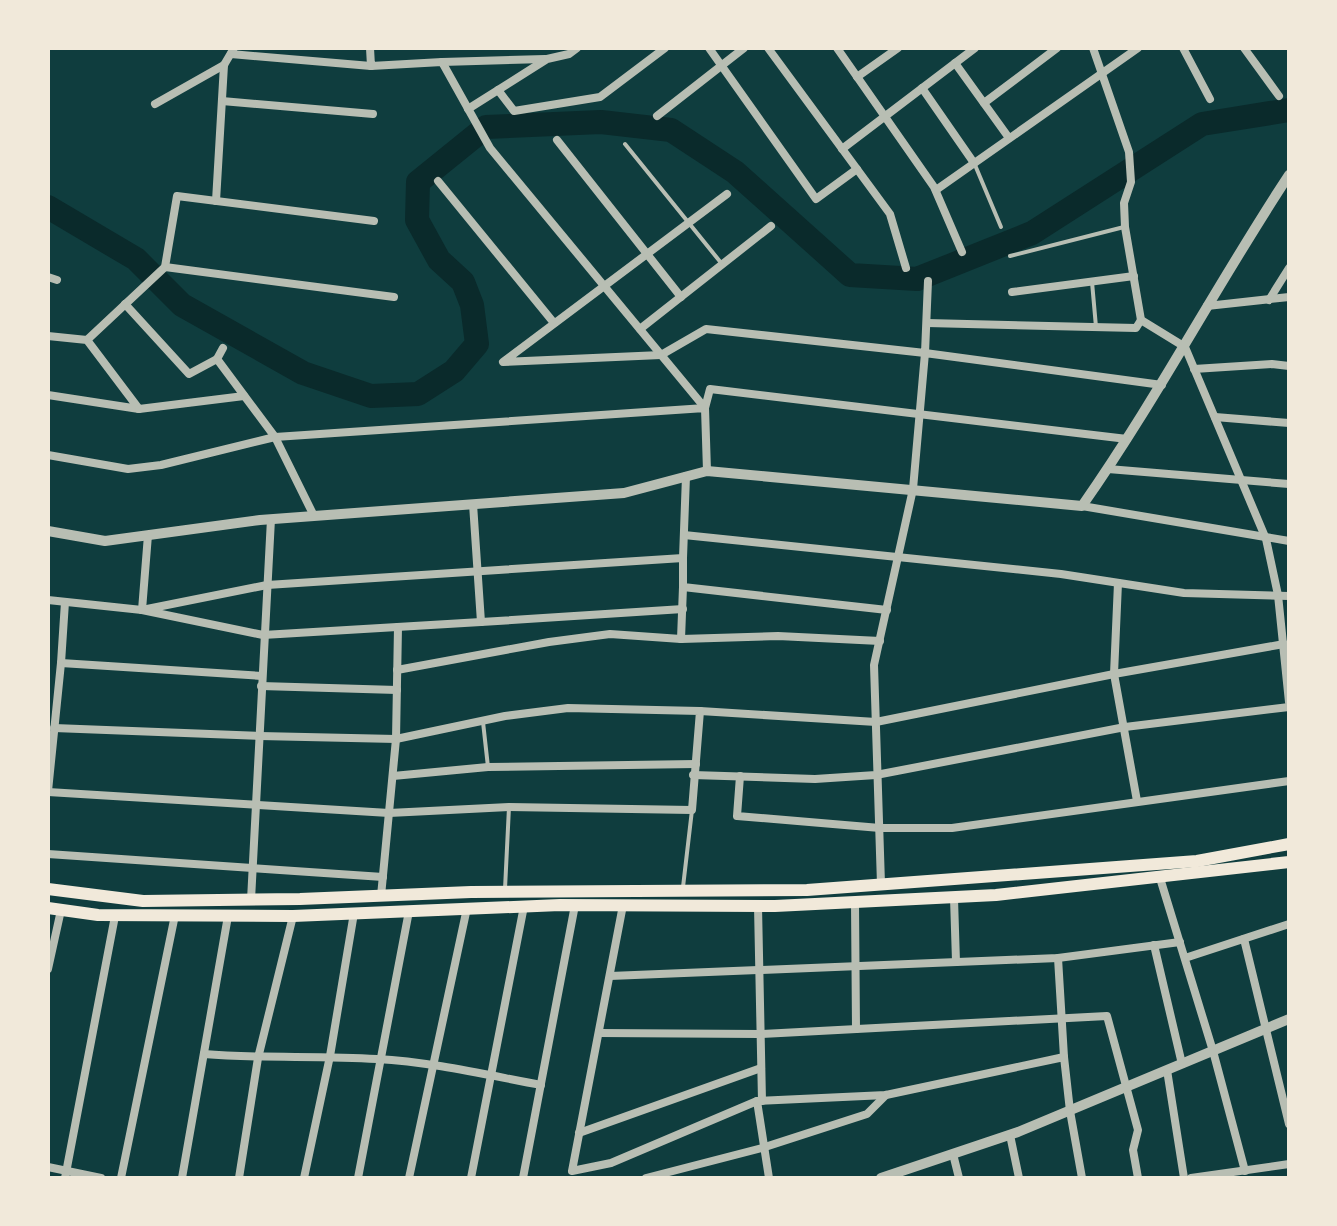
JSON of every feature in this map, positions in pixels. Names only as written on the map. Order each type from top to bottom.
[{"type":"main road","points":[[48,889],[143,901],[505,892],[807,890],[1197,861],[1289,844]]},
{"type":"main road","points":[[55,909],[115,916],[293,916],[524,906],[855,903],[954,898],[1289,862]]},
{"type":"street","points":[[370,48],[371,66]]},
{"type":"street","points":[[155,104],[224,65],[233,51],[371,66],[547,59],[569,54],[577,48]]},
{"type":"street","points":[[498,90],[514,111],[600,97],[665,48]]},
{"type":"street","points":[[709,48],[816,199],[857,169]]},
{"type":"street","points":[[657,116],[744,48]]},
{"type":"street","points":[[768,48],[890,214],[906,268]]},
{"type":"street","points":[[837,48],[936,190],[962,252]]},
{"type":"street","points":[[857,77],[898,48]]},
{"type":"street","points":[[842,149],[975,48]]},
{"type":"street","points":[[984,103],[1057,48]]},
{"type":"street","points":[[927,323],[1136,328],[1141,320],[1125,227],[1124,203],[1131,182],[1129,152],[1093,48]]},
{"type":"street","points":[[936,190],[1138,48]]},
{"type":"street","points":[[1183,48],[1210,99]]},
{"type":"street","points":[[1244,48],[1279,96]]},
{"type":"street","points":[[469,110],[547,59]]},
{"type":"street","points":[[442,62],[490,148],[705,408]]},
{"type":"street","points":[[955,63],[1009,138]]},
{"type":"street","points":[[216,201],[224,65]]},
{"type":"street","points":[[922,88],[974,163]]},
{"type":"street","points":[[222,101],[373,114]]},
{"type":"street","points":[[557,140],[681,297]]},
{"type":"street","points":[[1082,506],[1162,385],[1236,255],[1289,175]]},
{"type":"street","points":[[438,181],[554,323]]},
{"type":"street","points":[[727,194],[503,362],[661,355],[706,329],[925,353],[1162,385]]},
{"type":"street","points":[[87,340],[164,268],[177,196],[374,221]]},
{"type":"street","points":[[640,329],[771,226]]},
{"type":"street","points":[[164,268],[394,297]]},
{"type":"street","points":[[1269,300],[1289,268]]},
{"type":"street","points":[[1012,292],[1134,276]]},
{"type":"street","points":[[881,884],[874,665],[913,489],[928,281]]},
{"type":"street","points":[[1207,306],[1289,297]]},
{"type":"street","points":[[125,304],[189,374],[217,359],[223,348]]},
{"type":"street","points":[[693,775],[815,779],[876,775],[1125,727],[1289,705],[1286,650],[1266,539],[1185,347],[1141,320]]},
{"type":"street","points":[[48,336],[87,340],[139,409]]},
{"type":"street","points":[[217,359],[275,437],[314,516]]},
{"type":"street","points":[[1194,369],[1272,364],[1289,366]]},
{"type":"street","points":[[707,471],[705,408],[710,389],[1127,439]]},
{"type":"street","points":[[48,395],[139,409],[244,396]]},
{"type":"street","points":[[48,455],[128,469],[161,465],[275,437],[705,408]]},
{"type":"street","points":[[1215,417],[1289,423]]},
{"type":"street","points":[[1108,469],[1289,484]]},
{"type":"street","points":[[48,531],[105,541],[271,519],[624,493],[707,471],[1082,506],[1289,541]]},
{"type":"street","points":[[681,639],[686,476]]},
{"type":"street","points":[[473,504],[481,622]]},
{"type":"street","points":[[251,900],[271,519]]},
{"type":"street","points":[[142,610],[148,535]]},
{"type":"street","points":[[684,535],[1061,574],[1184,593],[1289,596]]},
{"type":"street","points":[[142,610],[267,585],[683,558]]},
{"type":"street","points":[[1118,583],[1114,674],[1137,801]]},
{"type":"street","points":[[683,587],[887,610]]},
{"type":"street","points":[[48,600],[142,610],[263,635],[683,609]]},
{"type":"street","points":[[65,602],[48,792],[389,813],[509,807],[692,810],[700,711]]},
{"type":"street","points":[[381,896],[396,739],[398,627]]},
{"type":"street","points":[[397,670],[610,634],[681,639],[778,636],[880,641]]},
{"type":"street","points":[[54,728],[396,739],[482,721],[568,708],[700,711],[876,722],[1114,674],[1286,650]]},
{"type":"street","points":[[61,663],[262,676]]},
{"type":"street","points":[[261,686],[397,690]]},
{"type":"street","points":[[393,776],[488,767],[696,764]]},
{"type":"street","points":[[740,776],[737,816],[880,828],[952,828],[1289,781]]},
{"type":"street","points":[[48,854],[383,877]]},
{"type":"street","points":[[1160,878],[1213,1051],[1245,1171]]},
{"type":"street","points":[[954,898],[956,962]]},
{"type":"street","points":[[855,903],[856,1029]]},
{"type":"street","points":[[523,1178],[575,905]]},
{"type":"street","points":[[623,905],[573,1174],[611,1163],[760,1101],[886,1095],[1064,1057]]},
{"type":"street","points":[[471,1178],[524,906]]},
{"type":"street","points":[[758,906],[760,1101],[762,1148],[769,1178]]},
{"type":"street","points":[[409,1178],[467,908]]},
{"type":"street","points":[[48,969],[55,909]]},
{"type":"street","points":[[358,1178],[409,911]]},
{"type":"street","points":[[304,1178],[330,1056],[354,913]]},
{"type":"street","points":[[121,1178],[175,915]]},
{"type":"street","points":[[66,1174],[115,916]]},
{"type":"street","points":[[182,1178],[228,916]]},
{"type":"street","points":[[239,1178],[258,1058],[293,916]]},
{"type":"street","points":[[1185,958],[1289,924]]},
{"type":"street","points":[[1244,939],[1289,1124]]},
{"type":"street","points":[[610,976],[1058,958],[1180,942]]},
{"type":"street","points":[[1154,945],[1182,1064]]},
{"type":"street","points":[[1058,958],[1064,1057],[1082,1178]]},
{"type":"street","points":[[599,1033],[760,1034],[1107,1016],[1138,1130],[1133,1150],[1138,1178]]},
{"type":"street","points":[[881,1178],[904,1174],[1010,1135],[1289,1019]]},
{"type":"street","points":[[204,1054],[258,1058],[330,1056],[381,1059],[433,1065],[541,1085]]},
{"type":"street","points":[[579,1133],[761,1068]]},
{"type":"street","points":[[1167,1070],[1184,1178]]},
{"type":"street","points":[[646,1178],[762,1148],[867,1114],[886,1095]]},
{"type":"street","points":[[1010,1135],[1019,1178]]},
{"type":"street","points":[[953,1154],[959,1178]]},
{"type":"street","points":[[1191,1178],[1226,1176],[1289,1164]]},
{"type":"street","points":[[48,1167],[66,1174],[101,1178]]},
{"type":"street","points":[[1266,1168],[1268,1178]]},
{"type":"lane","points":[[625,144],[723,264]]},
{"type":"lane","points":[[974,163],[1001,227]]},
{"type":"lane","points":[[1010,256],[1125,227]]},
{"type":"lane","points":[[1092,282],[1096,327]]},
{"type":"lane","points":[[482,721],[488,767]]},
{"type":"lane","points":[[505,892],[509,807]]},
{"type":"lane","points":[[683,890],[692,810]]},
{"type":"waterway","points":[[48,207],[136,259],[182,305],[303,373],[371,396],[418,394],[454,371],[477,344],[472,305],[463,282],[439,260],[417,220],[418,182],[486,127],[601,122],[671,130],[735,172],[850,275],[917,279],[1032,233],[1202,124],[1289,110]]}]
